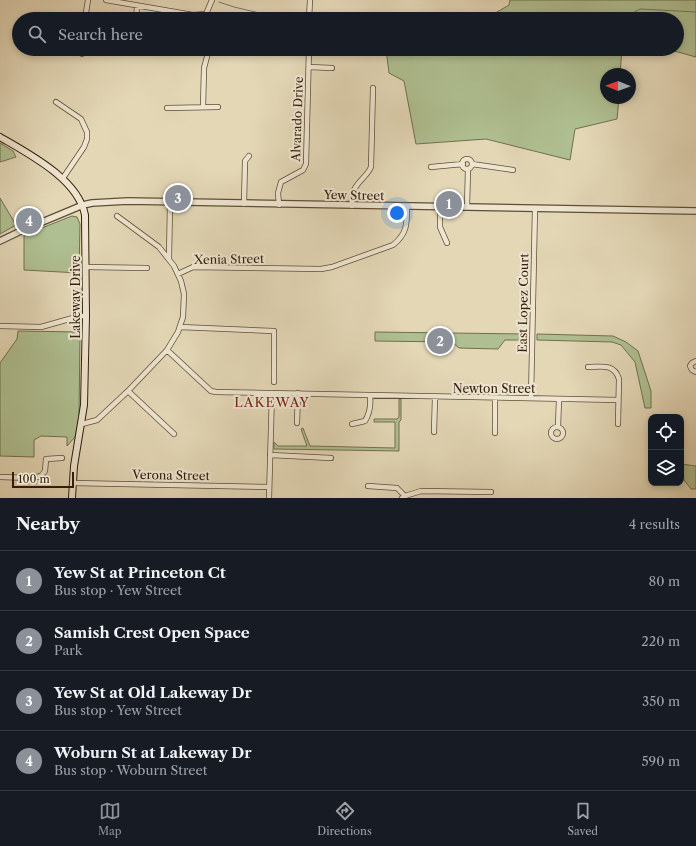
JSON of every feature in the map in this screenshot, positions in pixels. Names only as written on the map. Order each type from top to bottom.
[{"type":"main road","name":"Lakeway Drive","points":[[0,137],[63,178],[78,196],[83,205],[85,215],[86,316],[84,405],[74,466],[72,498]]},
{"type":"street","points":[[86,12],[88,0]]},
{"type":"street","points":[[106,0],[174,12]]},
{"type":"street","points":[[208,12],[212,0]]},
{"type":"street","points":[[309,12],[310,0]]},
{"type":"street","points":[[137,6],[137,12]]},
{"type":"street","points":[[203,107],[204,68],[207,56]]},
{"type":"street","name":"Alvarado Drive","points":[[279,205],[278,193],[281,182],[303,170],[306,164],[309,56]]},
{"type":"street","name":"Alvarado Drive","points":[[309,67],[332,68]]},
{"type":"street","points":[[352,206],[352,193],[369,173],[371,167],[373,88]]},
{"type":"street","points":[[56,102],[81,120],[87,132],[87,139],[84,147],[63,178]]},
{"type":"street","points":[[167,108],[218,108]]},
{"type":"street","points":[[244,204],[245,161],[249,156]]},
{"type":"street","points":[[463,164],[464,160],[469,159],[472,164]]},
{"type":"street","points":[[431,167],[463,164]]},
{"type":"street","points":[[463,164],[464,168],[468,169]]},
{"type":"street","points":[[466,207],[468,169],[472,164]]},
{"type":"street","points":[[472,164],[513,170]]},
{"type":"street","name":"Yew Street","points":[[0,241],[92,202],[128,201],[279,205],[696,211]]},
{"type":"street","points":[[169,259],[170,203]]},
{"type":"street","name":"Xenia Street","points":[[178,274],[193,267],[321,269],[332,267],[393,245],[400,239],[405,231],[407,207]]},
{"type":"street","points":[[440,207],[440,227],[447,243]]},
{"type":"street","name":"East Lopez Court","points":[[531,398],[534,208]]},
{"type":"street","points":[[82,424],[98,420],[168,350],[180,327],[183,317],[184,294],[178,274],[169,259],[159,247],[117,216]]},
{"type":"street","points":[[86,267],[147,268]]},
{"type":"street","points":[[0,326],[41,327],[80,316],[86,316]]},
{"type":"street","points":[[180,327],[274,331],[274,382]]},
{"type":"street","name":"Newton Street","points":[[168,350],[211,391],[216,392],[618,400]]},
{"type":"street","points":[[696,361],[692,362],[690,366],[692,370],[696,372]]},
{"type":"street","points":[[588,367],[608,367],[614,369],[617,373],[619,378],[618,424]]},
{"type":"street","points":[[128,391],[174,434]]},
{"type":"street","points":[[269,498],[272,393]]},
{"type":"street","points":[[297,423],[298,393]]},
{"type":"street","points":[[352,424],[365,421],[369,416],[371,402],[370,396]]},
{"type":"street","points":[[434,432],[435,397]]},
{"type":"street","points":[[495,398],[495,433]]},
{"type":"street","points":[[558,427],[559,399]]},
{"type":"street","points":[[270,455],[331,458]]},
{"type":"street","points":[[0,477],[31,478],[41,476],[45,471],[46,459],[62,458]]},
{"type":"street","name":"Verona Street","points":[[72,484],[269,486]]},
{"type":"street","points":[[368,486],[394,487],[400,489],[403,497],[418,491],[490,492]]},
{"type":"green space","points":[[510,0],[696,0],[696,57],[684,54],[684,12],[497,12],[509,5]]},
{"type":"green space","points":[[387,56],[621,56],[620,68],[600,68],[600,104],[618,104],[617,119],[575,129],[570,160],[486,139],[416,144],[404,81],[389,73]]},
{"type":"green space","points":[[0,143],[13,151],[16,157],[0,162]]},
{"type":"green space","points":[[0,198],[16,225],[0,234]]},
{"type":"green space","points":[[72,216],[77,217],[80,224],[79,273],[24,270],[24,235]]},
{"type":"green space","points":[[18,331],[80,332],[79,418],[75,437],[67,446],[67,437],[41,436],[34,440],[34,457],[0,456],[0,363],[17,339]]},
{"type":"green space","points":[[375,332],[525,334],[525,340],[505,340],[498,349],[459,348],[452,342],[375,341]]},
{"type":"green space","points":[[537,334],[613,336],[626,342],[638,351],[651,391],[651,408],[645,408],[635,362],[621,345],[612,342],[537,340]]},
{"type":"green space","points":[[399,399],[401,399],[401,420],[399,422],[399,451],[274,449],[274,442],[278,446],[307,446],[301,429],[303,428],[310,446],[395,448],[395,422],[374,422],[374,419],[397,419],[399,417]]},
{"type":"green space","points":[[684,464],[696,466],[696,489],[691,489],[684,480]]},
{"type":"waterway","points":[[219,2],[255,12]]},
{"type":"waterway","points":[[635,12],[640,9],[696,12]]},
{"type":"place","name":"Yew St at Old Lakeway Dr","points":[[178,198]]},
{"type":"place","name":"Yew St at Princeton Ct","points":[[449,204]]},
{"type":"place","name":"Woburn St at Lakeway Dr","points":[[29,221]]},
{"type":"place","name":"Samish Crest Open Space","points":[[440,341]]},
{"type":"district","name":"LAKEWAY","points":[[272,402]]}]
